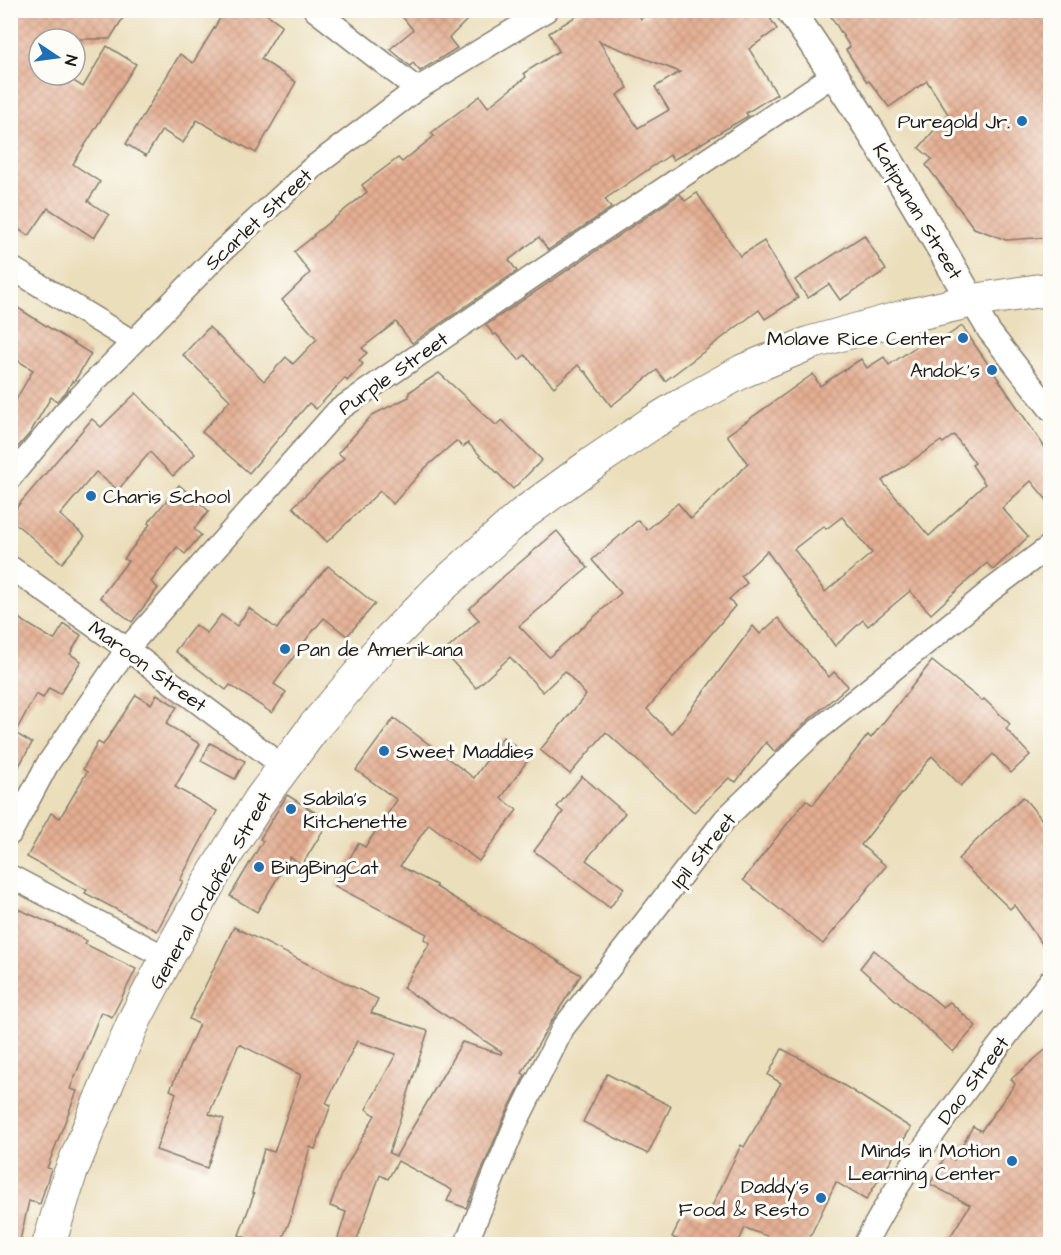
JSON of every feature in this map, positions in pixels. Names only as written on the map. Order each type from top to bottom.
[{"type":"main road","name":"General Ordoñez Street","points":[[49,1245],[70,1174],[136,1017],[239,832],[314,728],[368,663],[440,588],[523,514],[621,443],[724,381],[810,343],[971,301],[1050,289]]},
{"type":"street","points":[[315,10],[417,89]]},
{"type":"street","name":"Scarlet Street","points":[[10,478],[64,413],[133,342],[220,253],[312,168],[417,89],[547,10]]},
{"type":"street","name":"Katipunan Street","points":[[790,10],[835,74],[911,195],[989,331],[1050,410]]},
{"type":"street","name":"Purple Street","points":[[10,834],[47,765],[127,649],[337,411],[532,276],[835,74]]},
{"type":"street","points":[[10,267],[133,342]]},
{"type":"street","name":"Ipil Street","points":[[466,1245],[515,1125],[563,1028],[725,819],[814,733],[990,591],[1050,546]]},
{"type":"street","name":"Maroon Street","points":[[10,567],[127,649],[284,767]]},
{"type":"street","points":[[10,876],[167,958]]},
{"type":"street","name":"Dao Street","points":[[865,1245],[902,1179],[928,1140],[1050,981]]},
{"type":"building","points":[[10,10],[110,10],[123,18],[110,39],[87,39],[87,27],[27,27],[27,87],[87,87],[87,80],[107,46],[136,64],[73,164],[100,182],[88,201],[109,215],[94,238],[48,208],[29,236],[10,224]]},
{"type":"building","points":[[225,10],[261,10],[282,25],[261,59],[296,82],[256,153],[197,120],[183,143],[162,130],[146,156],[126,144],[180,54],[193,63]]},
{"type":"building","points":[[397,10],[477,10],[449,38],[457,48],[420,71],[413,63],[410,66],[390,49],[413,30]]},
{"type":"building","points":[[586,10],[636,10],[641,19],[654,10],[765,10],[777,29],[749,49],[777,94],[746,113],[748,116],[673,160],[670,155],[646,171],[605,199],[611,208],[548,250],[539,237],[509,260],[517,271],[412,343],[396,322],[362,348],[367,353],[359,360],[363,364],[347,381],[345,378],[316,409],[309,403],[249,473],[202,432],[230,400],[183,355],[209,327],[264,381],[286,357],[293,364],[317,339],[282,300],[310,273],[294,252],[367,192],[362,185],[398,158],[402,162],[434,136],[431,133],[480,96],[488,107],[526,77],[524,73],[559,51],[549,33]],"holes":[[[599,41],[680,72],[655,87],[669,110],[638,128],[617,95],[628,88]]]},
{"type":"building","points":[[827,10],[1050,10],[1050,237],[1006,240],[974,228],[926,165],[932,159],[919,148],[948,114],[927,81],[889,107],[869,81],[867,82],[846,50],[850,47]]},
{"type":"building","points":[[697,193],[740,256],[764,241],[798,298],[765,319],[759,310],[665,381],[657,370],[611,406],[578,365],[554,387],[525,355],[519,360],[486,325],[680,194],[685,201]]},
{"type":"building","points":[[864,235],[886,270],[840,300],[829,284],[808,298],[795,280]]},
{"type":"building","points":[[10,303],[91,354],[67,391],[57,401],[51,397],[30,433],[10,456],[10,410],[33,370],[10,356]]},
{"type":"building","points":[[962,326],[1050,455],[1050,504],[1031,481],[1002,508],[1028,537],[993,570],[987,563],[931,614],[910,591],[868,626],[863,620],[835,646],[767,551],[741,576],[747,583],[729,599],[735,606],[647,709],[672,734],[753,626],[760,634],[778,618],[829,677],[834,672],[848,686],[775,752],[766,742],[736,782],[729,778],[694,812],[606,732],[570,774],[540,750],[586,695],[565,671],[543,692],[510,657],[476,688],[444,652],[479,620],[469,609],[557,531],[588,568],[519,626],[549,657],[621,593],[592,560],[638,520],[647,530],[678,503],[691,519],[748,464],[727,435],[813,374],[820,386],[861,359],[867,368],[884,357],[889,365],[930,337],[935,344]],"holes":[[[954,435],[975,463],[972,465],[985,484],[929,536],[882,481],[941,441],[943,443]],[[842,517],[872,553],[825,592],[794,549],[824,526],[826,529]]]},
{"type":"building","points":[[439,373],[496,425],[502,420],[542,460],[513,489],[468,443],[463,447],[456,441],[424,469],[393,504],[380,491],[327,542],[293,507],[344,458],[338,453],[372,415],[409,397],[409,392]]},
{"type":"building","points":[[136,393],[195,454],[173,476],[150,452],[118,490],[96,472],[60,515],[85,536],[62,563],[10,519],[10,515],[92,419],[101,427]]},
{"type":"building","points":[[179,485],[209,511],[194,529],[201,535],[185,554],[177,547],[151,582],[158,588],[132,622],[100,597],[128,561],[124,559],[150,524],[148,523]]},
{"type":"building","points":[[328,566],[375,604],[347,636],[324,618],[274,684],[286,692],[272,713],[230,685],[226,690],[175,651],[195,625],[207,633],[221,615],[237,626],[249,608],[277,629],[292,607]]},
{"type":"building","points":[[10,613],[54,640],[64,624],[81,635],[70,654],[81,661],[60,694],[49,688],[43,698],[36,694],[15,733],[32,743],[10,782]]},
{"type":"building","points":[[932,661],[982,701],[984,699],[1010,724],[1006,729],[1030,755],[1011,773],[993,754],[961,786],[932,756],[861,845],[886,866],[823,944],[743,880],[806,800],[813,805],[868,735],[871,738]]},
{"type":"building","points":[[157,694],[177,707],[166,724],[200,744],[175,787],[217,811],[180,880],[183,881],[157,931],[85,893],[87,890],[27,857],[51,813],[60,818],[87,772],[83,769],[98,742],[103,745],[136,695],[151,704]]},
{"type":"building","points":[[394,718],[474,778],[503,737],[530,757],[501,798],[517,810],[479,861],[429,824],[400,866],[436,885],[581,975],[522,1073],[525,1075],[503,1120],[466,1208],[447,1201],[452,1190],[398,1161],[388,1179],[380,1175],[355,1245],[336,1245],[346,1212],[330,1206],[340,1177],[375,1115],[366,1109],[396,1054],[357,1041],[326,1103],[331,1105],[315,1149],[310,1147],[290,1220],[280,1245],[264,1245],[239,1235],[254,1194],[252,1193],[264,1149],[274,1152],[301,1075],[239,1044],[209,1114],[224,1119],[207,1168],[156,1150],[176,1093],[170,1090],[199,1024],[189,1019],[234,927],[378,999],[371,1013],[428,1031],[389,1153],[396,1156],[462,1042],[501,1054],[502,1052],[403,988],[430,943],[424,939],[427,934],[335,886],[358,843],[365,847],[397,800],[356,770]]},
{"type":"building","points":[[210,743],[245,761],[235,779],[201,761]]},
{"type":"building","points":[[582,776],[625,813],[586,860],[624,888],[610,908],[534,851],[563,812],[557,807]]},
{"type":"building","points":[[287,795],[329,821],[302,865],[290,857],[257,912],[230,896],[263,841],[260,839]]},
{"type":"building","points":[[1023,797],[1050,829],[1050,955],[1014,905],[1010,909],[958,859]]},
{"type":"building","points":[[18,909],[70,932],[87,941],[85,944],[136,969],[112,1017],[101,1012],[70,1089],[77,1091],[47,1168],[51,1169],[40,1204],[29,1201],[19,1245],[10,1245],[10,927]]},
{"type":"building","points":[[874,950],[943,1007],[950,1002],[976,1026],[953,1052],[860,968]]},
{"type":"building","points":[[1050,1046],[1050,1245],[945,1245],[970,1205],[930,1184],[946,1155],[954,1160],[973,1126],[981,1131],[1015,1084],[1011,1079]]},
{"type":"building","points":[[782,1049],[807,1062],[911,1128],[866,1200],[836,1182],[806,1245],[791,1245],[745,1228],[737,1245],[688,1245],[672,1237],[685,1211],[705,1221],[741,1145],[744,1147],[781,1083],[768,1075]]},
{"type":"building","points":[[607,1074],[671,1106],[648,1154],[583,1122]]},
{"type":"place","name":"Puregold Jr.","points":[[1022,121]]},
{"type":"place","name":"Molave Rice Center","points":[[963,338]]},
{"type":"place","name":"Andok's","points":[[992,370]]},
{"type":"place","name":"Charis School","points":[[91,496]]},
{"type":"place","name":"Pan de Amerikana","points":[[285,649]]},
{"type":"place","name":"Sweet Maddies","points":[[384,751]]},
{"type":"place","name":"Sabila's Kitchenette","points":[[291,809]]},
{"type":"place","name":"BingBingCat","points":[[259,867]]},
{"type":"place","name":"Minds in Motion Learning Center","points":[[1012,1161]]},
{"type":"place","name":"Daddy's Food & Resto","points":[[821,1198]]}]
